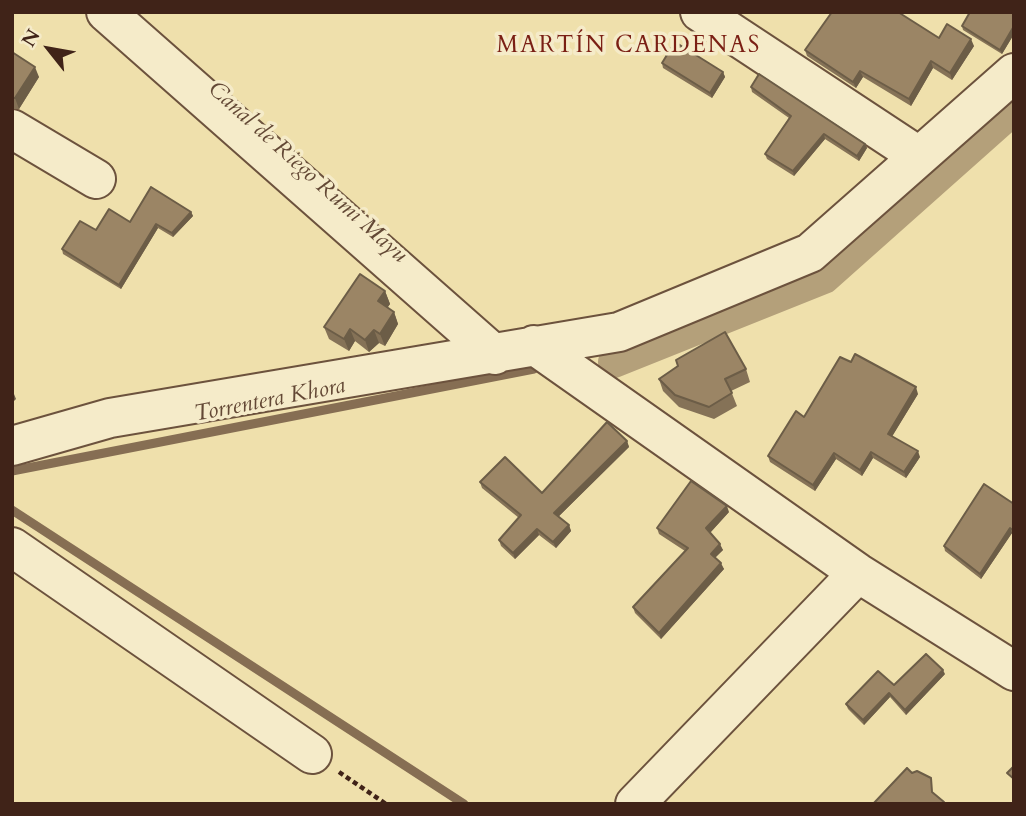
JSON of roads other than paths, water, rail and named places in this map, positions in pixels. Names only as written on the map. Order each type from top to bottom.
[{"type":"street","points":[[106,12],[495,355]]},
{"type":"street","points":[[700,12],[917,155]]},
{"type":"street","points":[[12,446],[110,418],[619,332],[810,253],[917,155],[1014,72]]},
{"type":"street","points":[[12,130],[96,179]]},
{"type":"street","points":[[534,345],[858,573],[1014,671]]},
{"type":"street","points":[[12,547],[312,754]]},
{"type":"street","points":[[635,804],[858,573]]},
{"type":"waterway","name":"Canal de Riego Rumi Mayu","points":[[614,362],[824,278],[1014,109]]},
{"type":"waterway","name":"Torrentera Khora","points":[[12,471],[534,369]]},
{"type":"waterway","points":[[12,510],[464,804]]},
{"type":"district","name":"MARTÍN CARDENAS","points":[[629,47]]}]
